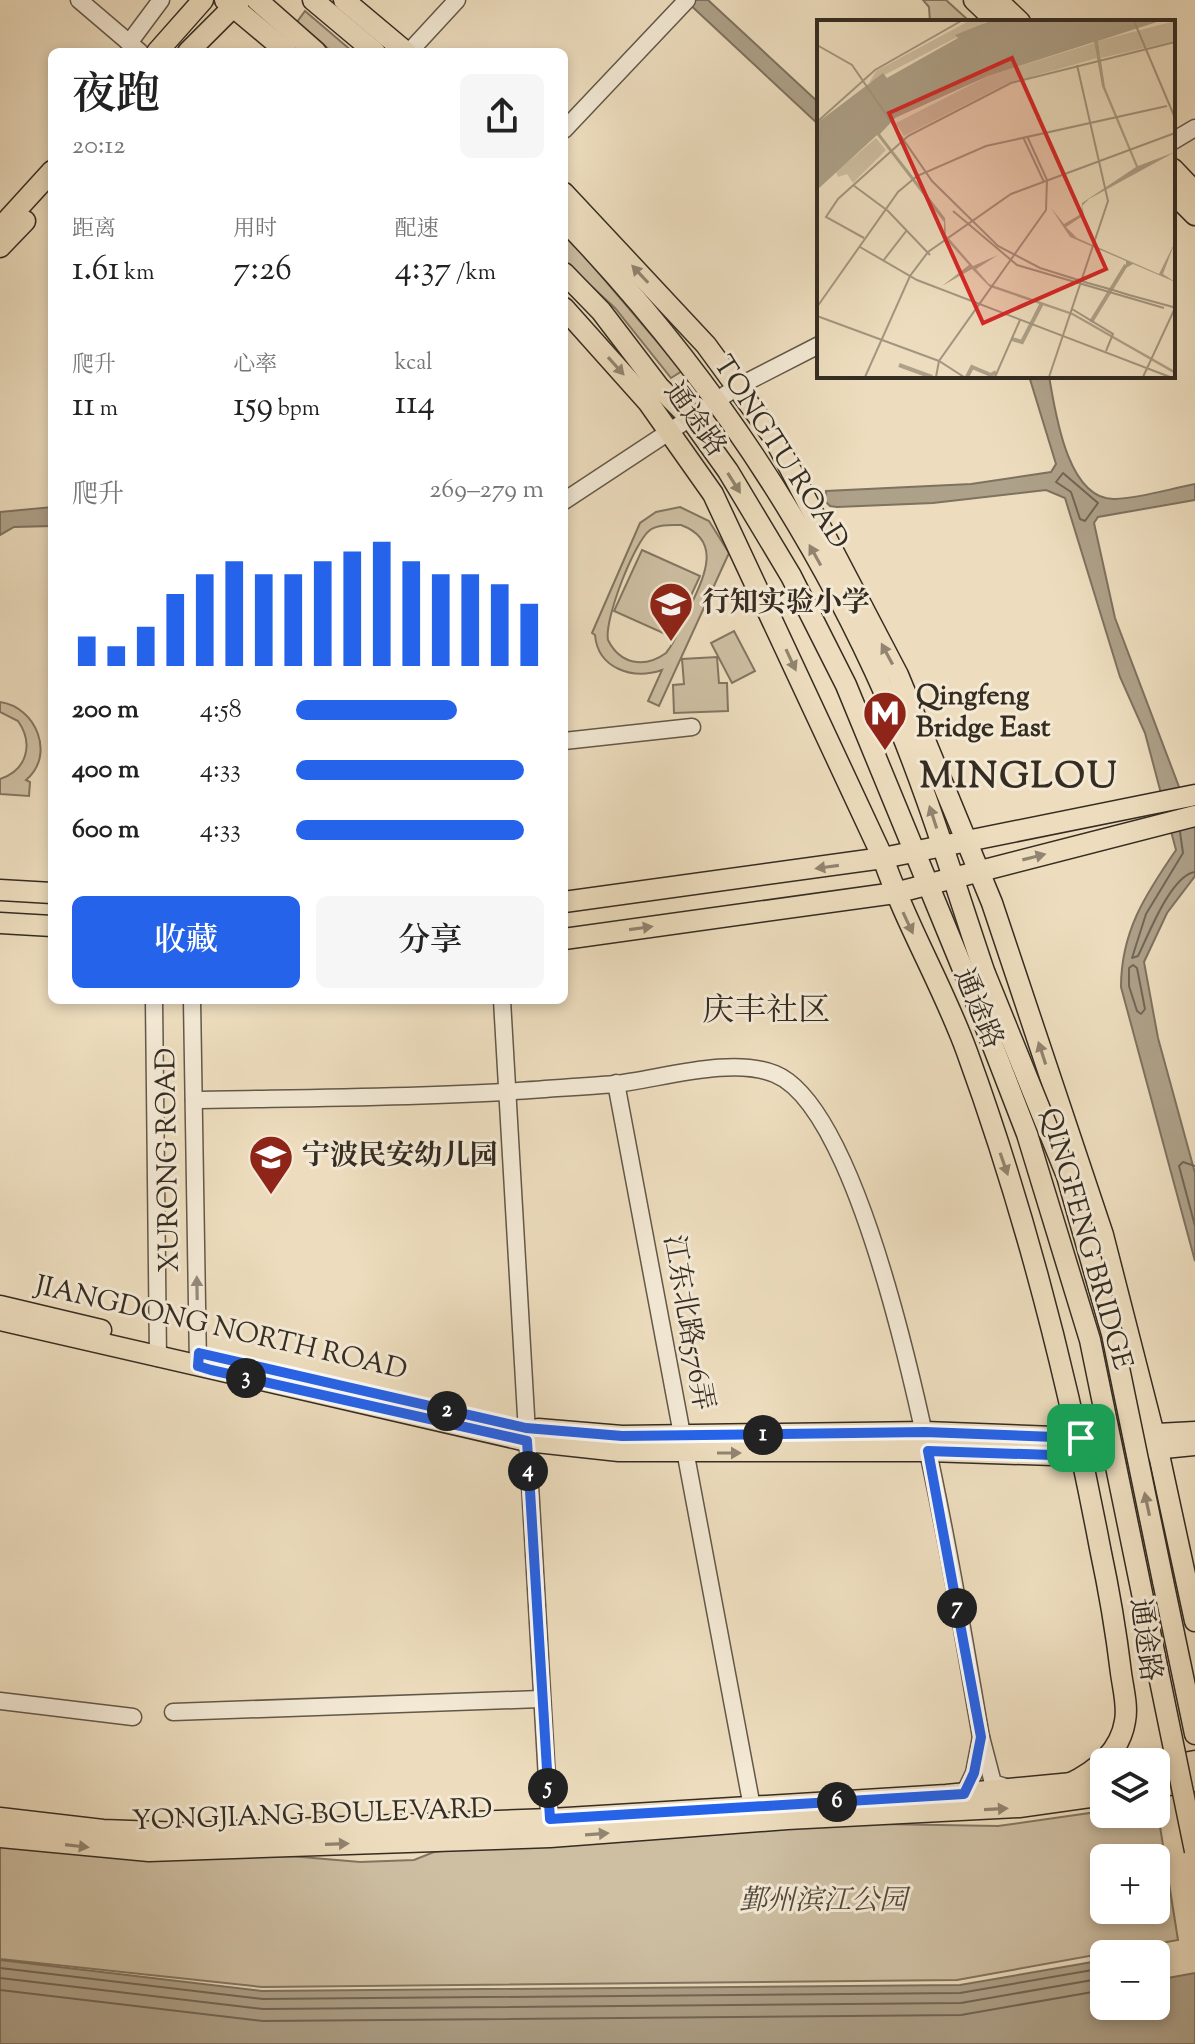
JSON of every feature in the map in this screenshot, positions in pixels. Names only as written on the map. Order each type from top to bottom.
[{"type":"main road","points":[[161,48],[203,0]]},
{"type":"main road","points":[[257,0],[311,48]]},
{"type":"main road","points":[[313,0],[370,48]]},
{"type":"main road","points":[[344,0],[403,48]]},
{"type":"main road","points":[[974,0],[995,20]]},
{"type":"main road","points":[[997,0],[1018,20]]},
{"type":"main road","points":[[192,48],[233,2],[283,48]]},
{"type":"main road","points":[[1175,171],[1195,192]]},
{"type":"main road","points":[[1175,195],[1195,215]]},
{"type":"main road","points":[[0,228],[41,197]]},
{"type":"main road","points":[[0,247],[41,197]]},
{"type":"main road","name":"通途路","points":[[568,197],[706,345],[774,438],[898,675],[979,870],[1103,1235],[1156,1442],[1195,1621]]},
{"type":"main road","name":"TONGTU ROAD","points":[[568,224],[606,264],[691,366],[713,402],[750,449],[797,523],[840,600],[886,697],[942,846],[953,877],[976,975]]},
{"type":"main road","name":"TONGTU ROAD","points":[[568,277],[601,311],[659,387],[690,418],[728,471],[791,576],[846,685],[928,884],[976,975]]},
{"type":"main road","name":"通途路","points":[[568,312],[648,402],[713,494],[883,858],[895,893],[966,1049],[1029,1237],[1082,1447],[1114,1617],[1126,1720],[1117,1746],[1106,1759],[1090,1774],[1067,1785]]},
{"type":"main road","points":[[568,901],[883,858],[1186,797]]},
{"type":"main road","points":[[568,938],[895,893],[1192,817]]},
{"type":"main road","points":[[0,890],[48,893]]},
{"type":"main road","points":[[0,923],[48,926]]},
{"type":"main road","name":"QINGFENG BRIDGE","points":[[976,975],[1067,1176],[1112,1334],[1195,1734]]},
{"type":"main road","name":"QINGFENG BRIDGE","points":[[976,975],[1090,1340],[1195,1851]]},
{"type":"main road","name":"JIANGDONG NORTH ROAD","points":[[0,1306],[158,1351]]},
{"type":"main road","name":"JIANGDONG NORTH ROAD","points":[[0,1320],[158,1351],[526,1434],[622,1436],[683,1445],[926,1442],[1082,1447],[1156,1442],[1195,1432]]},
{"type":"main road","points":[[1156,1442],[1195,1445]]},
{"type":"main road","points":[[1170,1765],[1195,1761]]},
{"type":"main road","points":[[1170,1785],[1195,1781]]},
{"type":"main road","name":"YONGJIANG BOULEVARD","points":[[0,1818],[103,1830],[186,1833],[550,1828],[752,1807],[1018,1790],[1090,1782]]},
{"type":"main road","name":"YONGJIANG BOULEVARD","points":[[0,1837],[149,1851],[550,1828],[1019,1807],[1090,1797]]},
{"type":"street","points":[[79,0],[134,47],[161,0]]},
{"type":"street","points":[[412,48],[457,0]]},
{"type":"street","points":[[568,126],[684,4]]},
{"type":"street","points":[[1175,140],[1195,128]]},
{"type":"street","points":[[568,498],[737,387],[817,346]]},
{"type":"street","points":[[568,741],[692,727]]},
{"type":"street","name":"XURONG ROAD","points":[[154,1004],[158,1351]]},
{"type":"street","name":"XURONG ROAD","points":[[192,1004],[198,1360]]},
{"type":"street","points":[[502,1004],[540,1699],[550,1828]]},
{"type":"street","points":[[194,1100],[506,1092],[616,1083],[733,1067],[779,1076],[810,1101],[831,1135],[871,1234],[926,1442],[981,1737],[993,1783],[1018,1790]]},
{"type":"street","name":"江东北路576弄","points":[[616,1083],[752,1807]]},
{"type":"street","points":[[173,1712],[540,1699]]},
{"type":"street","points":[[0,1701],[133,1717]]},
{"type":"street","points":[[964,1794],[974,1773],[981,1737]]},
{"type":"green space","points":[[923,0],[946,0],[967,19],[930,20],[929,7]]},
{"type":"green space","points":[[305,11],[348,48],[327,48],[297,22]]},
{"type":"green space","points":[[568,237],[682,371],[671,378],[615,308],[568,265]]},
{"type":"green space","points":[[680,507],[709,521],[729,553],[659,706],[648,701],[662,670],[640,674],[619,669],[603,656],[592,633],[640,523],[656,512]],"holes":[[[681,525],[702,541],[706,562],[700,585],[676,637],[666,653],[658,658],[641,662],[626,659],[608,640],[608,630],[615,600],[636,549],[643,537],[657,527]]]},
{"type":"green space","points":[[642,550],[700,576],[672,637],[614,611]]},
{"type":"green space","points":[[734,631],[755,671],[732,683],[711,643]]},
{"type":"green space","points":[[717,657],[719,683],[727,683],[728,711],[674,713],[673,685],[684,684],[682,659]]},
{"type":"green space","points":[[0,702],[23,713],[38,734],[40,758],[26,780],[30,782],[29,796],[0,794],[0,779],[22,763],[26,738],[18,721],[0,712]]},
{"type":"green space","name":"鄞州滨江公园","points":[[1090,1813],[1090,1828],[1160,1828],[1163,1844],[1090,1844],[1090,1924],[1170,1924],[1170,1889],[1178,1940],[1090,1940],[1090,1956],[957,1980],[262,1987],[0,1959],[0,1843],[143,1859],[290,1856],[360,1862],[414,1860],[434,1852],[467,1848],[693,1836],[820,1823],[998,1826]]},
{"type":"water","points":[[685,0],[708,0],[817,101],[817,123]]},
{"type":"water","points":[[1030,378],[1049,378],[1066,451],[1085,485],[1099,496],[1125,498],[1195,484],[1195,500],[1098,517],[1094,523],[1115,618],[1195,829],[1195,876],[1167,913],[1144,962],[1158,1038],[1195,1173],[1195,1261],[1121,987],[1130,931],[1154,883],[1176,850],[1145,733],[1120,677],[1065,498],[1046,490],[933,503],[837,507],[825,501],[826,491],[971,484],[1051,472],[1056,464]]},
{"type":"water","points":[[48,507],[48,526],[14,527],[0,535],[0,512]]},
{"type":"water","points":[[0,1960],[262,1991],[960,1985],[1090,1962],[1090,2020],[1170,2020],[1170,1978],[1195,1973],[1195,2044],[0,2044]]},
{"type":"place","name":"行知实验小学","points":[[671,643]]},
{"type":"place","name":"Qingfeng Bridge East","points":[[885,752]]},
{"type":"place","name":"宁波民安幼儿园","points":[[271,1196]]},
{"type":"district","name":"MINGLOU","points":[[1019,778]]},
{"type":"district","name":"庆丰社区","points":[[766,1012]]},
{"type":"route","points":[[199,1353],[526,1428],[622,1436],[925,1432],[1081,1438],[1083,1456],[928,1451],[981,1737],[974,1773],[964,1794],[550,1819],[540,1699],[527,1441],[211,1370],[198,1366],[199,1353]]}]
